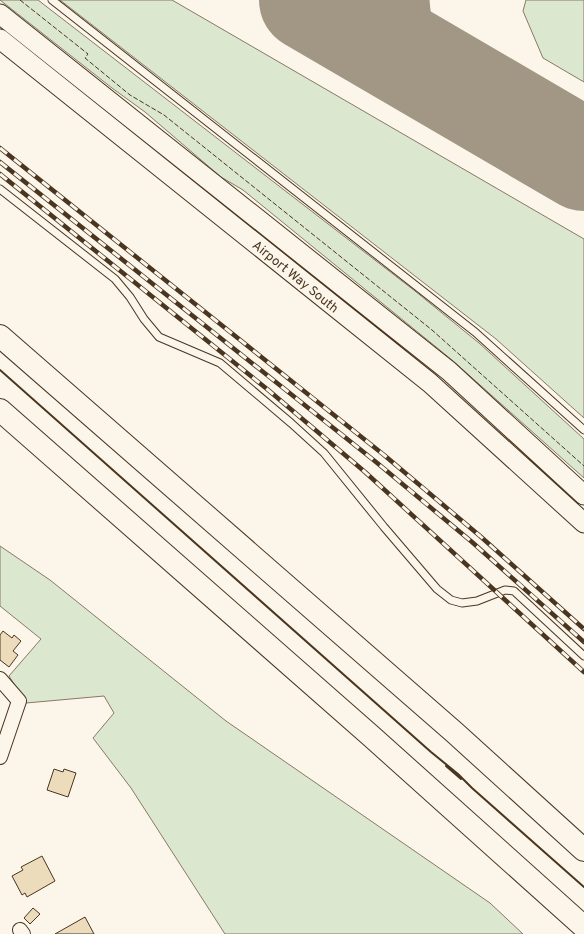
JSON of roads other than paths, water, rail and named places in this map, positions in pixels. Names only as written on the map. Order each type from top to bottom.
[{"type":"highway","points":[[0,336],[454,732],[584,850]]},
{"type":"highway","points":[[0,410],[371,736],[584,927]]},
{"type":"main road","name":"Airport Way South","points":[[0,14],[449,371],[584,495]]},
{"type":"main road","name":"Airport Way South","points":[[0,39],[430,383],[584,523]]},
{"type":"street","points":[[0,679],[19,701],[0,757]]},
{"type":"lane","points":[[52,0],[475,332],[584,430]]},
{"type":"lane","points":[[0,189],[115,279],[144,319],[160,337],[220,364],[324,452],[384,527],[437,589],[451,600],[462,603],[477,601],[505,590],[514,591],[584,656]]},
{"type":"railway","points":[[0,148],[384,455],[480,536],[584,629]]},
{"type":"railway","points":[[0,162],[376,462],[472,542],[584,642]]},
{"type":"railway","points":[[0,174],[267,389],[365,472],[584,672]]}]
